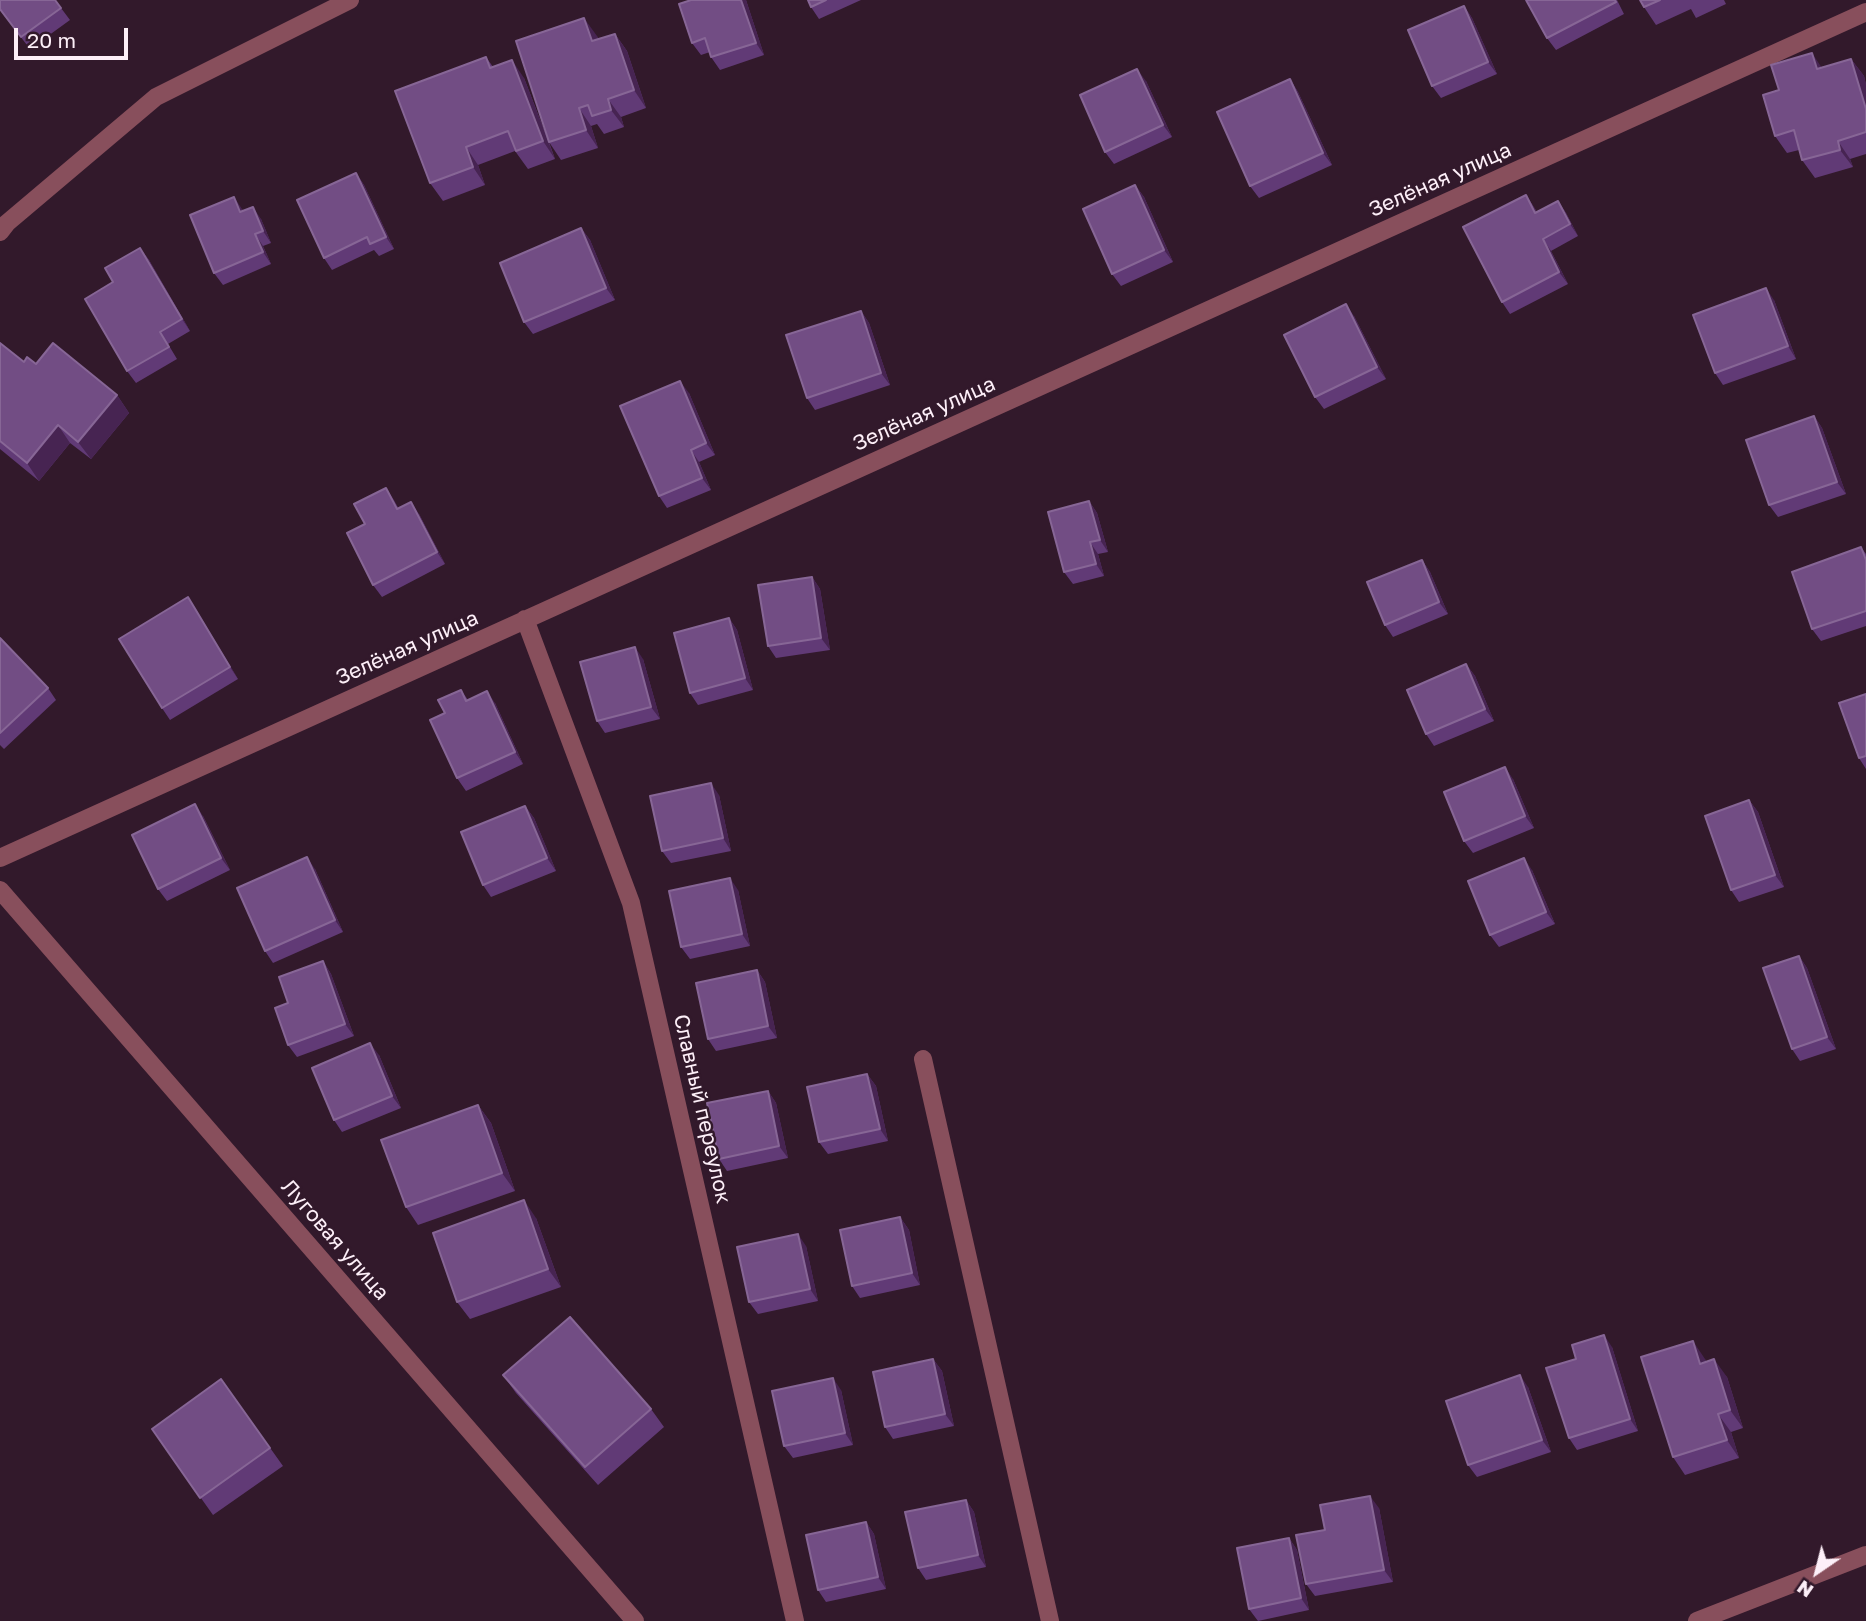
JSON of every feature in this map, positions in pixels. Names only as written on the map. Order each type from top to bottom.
[{"type":"street","points":[[0,232],[7,223],[156,97],[350,0]]},
{"type":"street","name":"Зелёная улица","points":[[0,858],[1866,12]]},
{"type":"street","name":"Славный переулок","points":[[525,619],[631,903],[795,1621]]},
{"type":"street","name":"Луговая улица","points":[[0,890],[635,1621]]},
{"type":"street","points":[[923,1059],[1050,1621]]},
{"type":"street","points":[[1697,1621],[1866,1555]]},
{"type":"building","points":[[0,0],[55,0],[61,8],[21,37],[0,9]]},
{"type":"building","points":[[691,0],[741,0],[756,43],[711,57],[705,38],[692,43],[679,4]]},
{"type":"building","points":[[808,0],[826,0],[811,7]]},
{"type":"building","points":[[1526,0],[1615,0],[1616,2],[1547,38]]},
{"type":"building","points":[[1640,0],[1660,0],[1644,7]]},
{"type":"building","points":[[1464,6],[1488,62],[1432,86],[1408,30]]},
{"type":"building","points":[[584,18],[592,41],[615,34],[634,90],[608,99],[611,110],[592,116],[588,105],[579,108],[586,130],[549,142],[516,41]]},
{"type":"building","points":[[1812,53],[1817,69],[1851,59],[1866,109],[1866,132],[1838,141],[1840,150],[1802,160],[1794,130],[1775,136],[1763,95],[1779,90],[1771,65]]},
{"type":"building","points":[[486,57],[490,68],[512,60],[543,141],[516,151],[508,131],[466,147],[473,167],[430,183],[395,91]]},
{"type":"building","points":[[1137,69],[1163,125],[1105,152],[1080,95]]},
{"type":"building","points":[[1290,79],[1323,153],[1250,186],[1217,112]]},
{"type":"building","points":[[356,173],[386,237],[370,244],[367,237],[324,258],[297,200]]},
{"type":"building","points":[[1135,185],[1164,250],[1112,274],[1083,209]]},
{"type":"building","points":[[1526,195],[1535,213],[1558,201],[1570,224],[1543,239],[1559,272],[1502,302],[1463,227]]},
{"type":"building","points":[[234,197],[240,212],[253,207],[263,231],[255,234],[263,252],[214,273],[190,215]]},
{"type":"building","points":[[581,228],[606,288],[524,322],[500,263]]},
{"type":"building","points":[[140,248],[182,319],[160,332],[169,347],[127,371],[85,299],[113,282],[105,268]]},
{"type":"building","points":[[1766,288],[1788,346],[1715,373],[1693,315]]},
{"type":"building","points":[[1346,304],[1377,367],[1315,397],[1284,335]]},
{"type":"building","points":[[861,311],[881,373],[807,398],[786,335]]},
{"type":"building","points":[[0,343],[24,362],[27,357],[36,364],[53,343],[117,395],[78,442],[58,425],[27,463],[0,441]]},
{"type":"building","points":[[680,381],[706,443],[691,450],[702,478],[659,496],[620,406]]},
{"type":"building","points":[[1814,416],[1837,482],[1769,505],[1746,440]]},
{"type":"building","points":[[386,488],[397,509],[411,502],[437,552],[373,585],[347,533],[365,524],[354,504]]},
{"type":"building","points":[[1089,501],[1100,540],[1090,542],[1096,564],[1064,572],[1048,512]]},
{"type":"building","points":[[1861,547],[1866,560],[1866,611],[1812,629],[1792,572]]},
{"type":"building","points":[[1422,560],[1439,602],[1385,625],[1367,582]]},
{"type":"building","points":[[812,577],[821,638],[768,646],[758,585]]},
{"type":"building","points":[[188,597],[230,667],[162,708],[119,639]]},
{"type":"building","points":[[729,618],[745,678],[690,693],[674,633]]},
{"type":"building","points":[[0,638],[48,688],[0,733]]},
{"type":"building","points":[[635,647],[651,707],[597,721],[580,662]]},
{"type":"building","points":[[1466,664],[1485,709],[1426,734],[1407,690]]},
{"type":"building","points":[[461,690],[466,701],[487,691],[515,752],[457,778],[430,720],[445,713],[438,700]]},
{"type":"building","points":[[1866,694],[1866,756],[1859,758],[1839,703]]},
{"type":"building","points":[[1505,767],[1525,816],[1464,841],[1444,792]]},
{"type":"building","points":[[711,783],[723,838],[662,851],[650,796]]},
{"type":"building","points":[[1749,800],[1775,875],[1731,890],[1705,816]]},
{"type":"building","points":[[195,804],[221,858],[158,889],[132,835]]},
{"type":"building","points":[[525,806],[547,858],[483,885],[461,832]]},
{"type":"building","points":[[307,857],[335,920],[265,951],[237,888]]},
{"type":"building","points":[[1524,858],[1546,912],[1490,935],[1468,881]]},
{"type":"building","points":[[730,878],[742,934],[681,947],[669,891]]},
{"type":"building","points":[[1799,956],[1827,1037],[1792,1049],[1763,968]]},
{"type":"building","points":[[323,961],[345,1024],[288,1045],[275,1008],[288,1003],[279,977]]},
{"type":"building","points":[[757,970],[768,1026],[708,1039],[696,983]]},
{"type":"building","points":[[370,1043],[392,1096],[334,1120],[312,1068]]},
{"type":"building","points":[[867,1074],[880,1129],[819,1142],[807,1087]]},
{"type":"building","points":[[768,1091],[779,1146],[719,1159],[707,1103]]},
{"type":"building","points":[[478,1105],[502,1173],[406,1207],[381,1140]]},
{"type":"building","points":[[524,1200],[548,1269],[457,1302],[433,1233]]},
{"type":"building","points":[[900,1217],[912,1273],[852,1286],[840,1230]]},
{"type":"building","points":[[798,1234],[810,1289],[749,1302],[737,1247]]},
{"type":"building","points":[[570,1317],[651,1409],[585,1467],[503,1375]]},
{"type":"building","points":[[1604,1335],[1630,1419],[1569,1438],[1546,1368],[1576,1359],[1572,1345]]},
{"type":"building","points":[[1693,1341],[1700,1364],[1714,1359],[1730,1410],[1718,1414],[1727,1440],[1673,1457],[1641,1357]]},
{"type":"building","points":[[933,1359],[945,1414],[885,1427],[873,1372]]},
{"type":"building","points":[[1520,1375],[1542,1440],[1468,1465],[1446,1401]]},
{"type":"building","points":[[833,1378],[845,1433],[784,1446],[772,1391]]},
{"type":"building","points":[[221,1379],[270,1448],[200,1498],[152,1429]]},
{"type":"building","points":[[1370,1496],[1384,1570],[1306,1584],[1296,1535],[1325,1530],[1320,1505]]},
{"type":"building","points":[[966,1500],[978,1555],[918,1568],[905,1512]]},
{"type":"building","points":[[866,1522],[878,1577],[818,1590],[806,1535]]},
{"type":"building","points":[[1289,1538],[1301,1598],[1249,1609],[1237,1548]]}]
